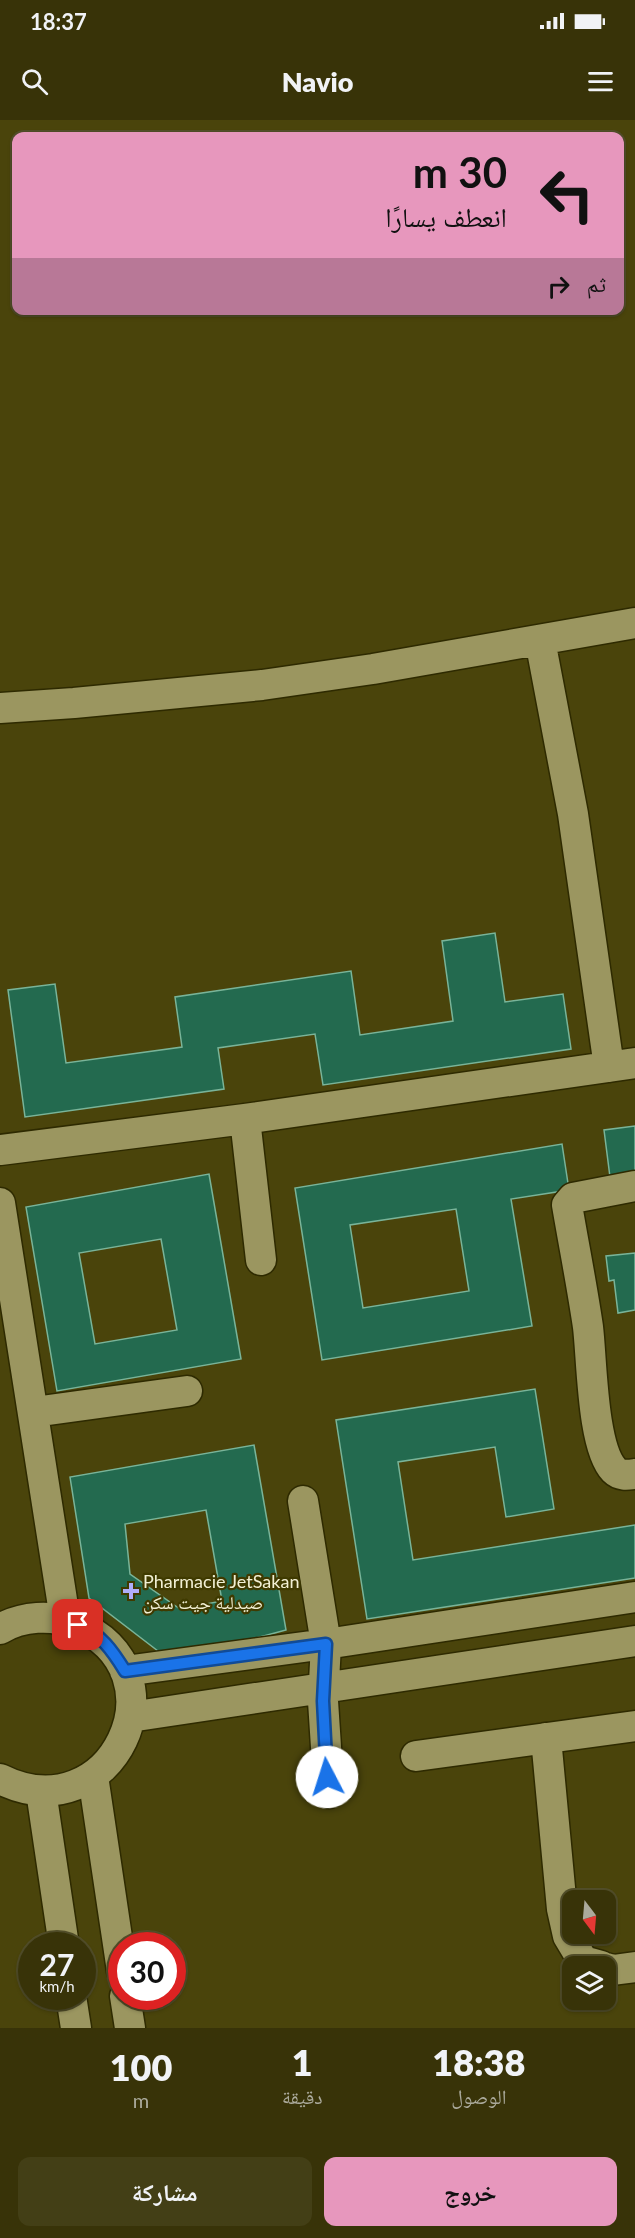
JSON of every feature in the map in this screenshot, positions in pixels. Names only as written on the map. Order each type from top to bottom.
[{"type":"street","points":[[0,708],[262,685],[373,669],[635,623]]},
{"type":"street","points":[[0,1150],[245,1119],[622,1065],[540,639]]},
{"type":"street","points":[[245,1119],[261,1260]]},
{"type":"street","points":[[635,1186],[573,1198],[567,1205],[588,1329],[598,1433],[615,1472],[623,1475],[635,1474]]},
{"type":"street","points":[[0,1203],[65,1619]]},
{"type":"street","points":[[34,1412],[187,1391]]},
{"type":"street","points":[[303,1501],[326,1644],[323,1718],[329,1793]]},
{"type":"street","points":[[125,1671],[326,1644],[635,1597]]},
{"type":"street","points":[[0,1779],[15,1786],[40,1791],[68,1788],[93,1776],[107,1765],[118,1751],[126,1735],[132,1701],[125,1671],[111,1647],[90,1630],[65,1619],[44,1617],[1,1623]]},
{"type":"street","points":[[130,1717],[635,1641]]},
{"type":"street","points":[[416,1756],[635,1726]]},
{"type":"street","points":[[546,1738],[562,1909],[568,1936],[580,1956]]},
{"type":"street","points":[[93,1776],[116,1932]]},
{"type":"street","points":[[40,1791],[62,1932]]},
{"type":"street","points":[[616,1970],[635,1967]]},
{"type":"street","points":[[74,2010],[76,2028]]},
{"type":"street","points":[[127,2010],[130,2028]]},
{"type":"building","points":[[495,933],[505,1002],[563,994],[571,1049],[323,1085],[315,1034],[218,1048],[224,1089],[25,1117],[8,990],[55,984],[66,1063],[182,1047],[175,997],[351,971],[360,1035],[453,1021],[442,941]]},
{"type":"building","points":[[635,1126],[635,1181],[611,1185],[604,1130]]},
{"type":"building","points":[[562,1144],[569,1190],[511,1199],[532,1326],[322,1360],[295,1188]],"holes":[[[456,1209],[469,1291],[363,1308],[350,1225]]]},
{"type":"building","points":[[209,1174],[241,1359],[57,1391],[26,1207]],"holes":[[[161,1239],[177,1330],[95,1344],[79,1253]]]},
{"type":"building","points":[[635,1253],[635,1310],[618,1313],[614,1280],[609,1281],[606,1256]]},
{"type":"building","points":[[535,1389],[554,1509],[506,1517],[495,1447],[398,1462],[413,1560],[635,1525],[635,1578],[367,1619],[336,1420]]},
{"type":"building","points":[[254,1445],[286,1630],[171,1661],[89,1598],[70,1477]],"holes":[[[206,1510],[222,1601],[180,1609],[130,1574],[125,1524]]]},
{"type":"place","name":"Pharmacie JetSakan صيدلية جيت سكن","points":[[131,1591]]},
{"type":"route","points":[[78,1625],[90,1630],[111,1647],[125,1671],[326,1644],[323,1701],[327,1777]]}]
